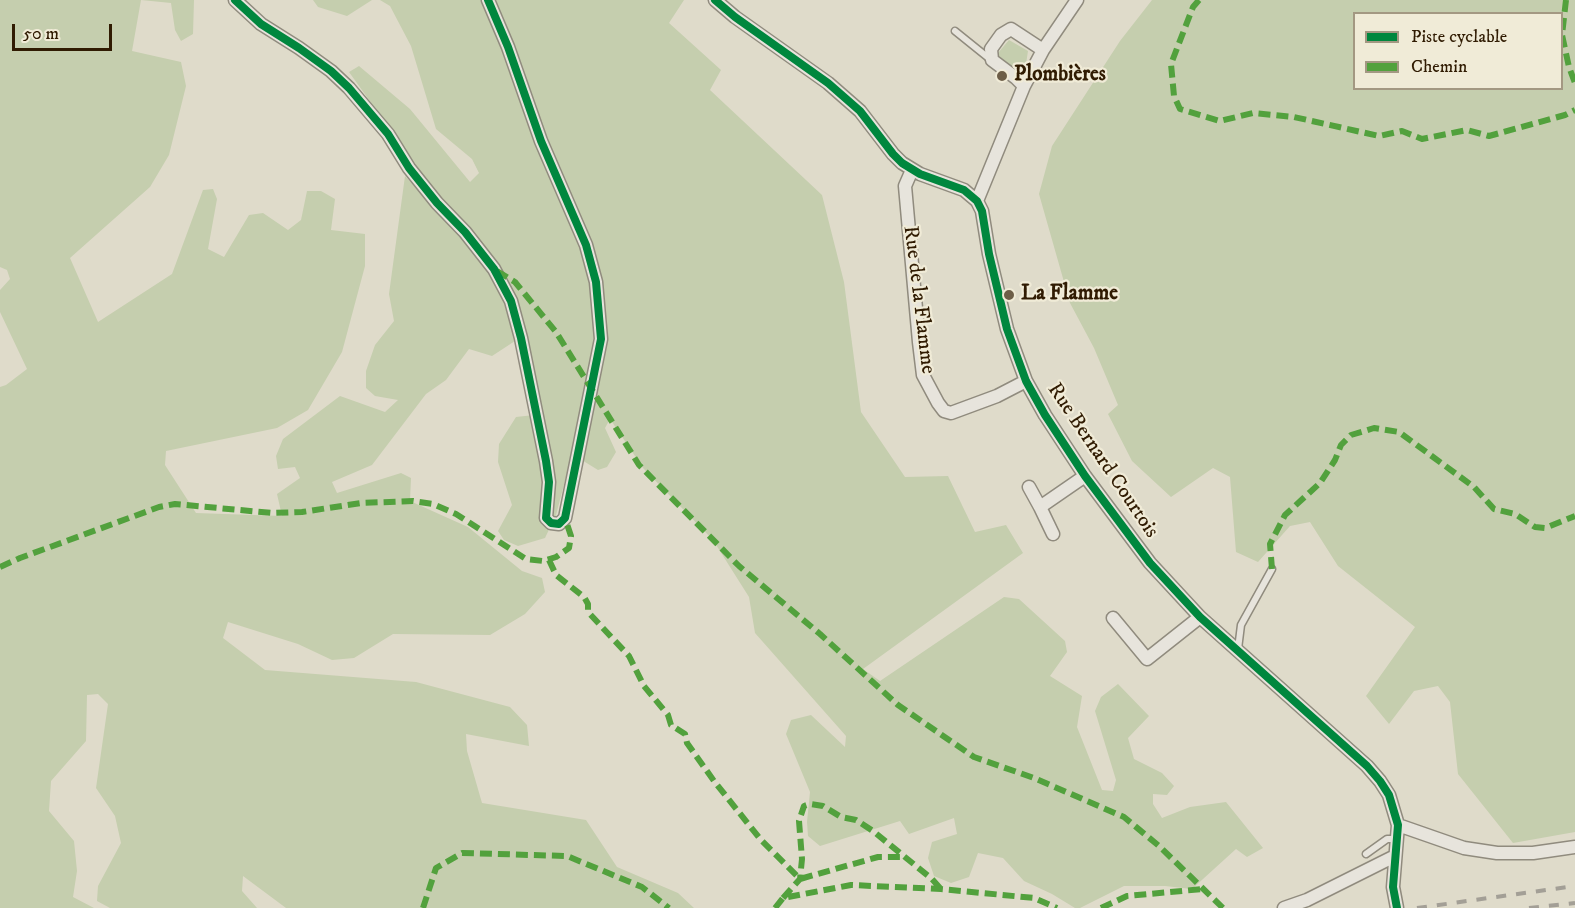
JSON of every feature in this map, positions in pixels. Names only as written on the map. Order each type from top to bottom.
[{"type":"street","points":[[235,0],[261,24],[331,71],[349,88],[388,134],[409,168],[437,203],[465,232],[494,269],[511,301],[524,349],[549,482],[546,518],[551,523],[559,524],[565,518],[601,339],[596,282],[586,244],[541,141],[508,47],[488,0]]},
{"type":"street","points":[[715,0],[735,17],[828,82],[860,111],[892,154],[912,170],[964,190],[977,201],[1024,86],[1044,50],[1077,0]]},
{"type":"street","points":[[1024,86],[992,60],[992,49],[1001,35],[1011,29],[1044,50]]},
{"type":"street","name":"Rue de la Flamme","points":[[912,170],[905,186],[923,375],[944,411],[951,413],[997,396],[1026,381]]},
{"type":"street","name":"Rue Bernard Courtois","points":[[977,201],[982,211],[989,254],[1007,329],[1026,381],[1045,415],[1084,476],[1150,563],[1200,617],[1367,766],[1389,795],[1398,825],[1393,887],[1397,908]]},
{"type":"street","points":[[1040,507],[1084,476]]},
{"type":"street","points":[[1029,488],[1053,534]]},
{"type":"street","points":[[1113,618],[1147,659],[1200,617]]},
{"type":"street","points":[[1398,825],[1464,848],[1497,853],[1533,853],[1575,848]]},
{"type":"street","points":[[1284,908],[1307,900],[1395,856]]},
{"type":"lane","points":[[955,31],[992,60]]},
{"type":"lane","points":[[1238,649],[1241,625],[1272,569]]},
{"type":"lane","points":[[1366,854],[1386,838],[1397,839]]},
{"type":"green space","points":[[0,0],[141,0],[132,51],[181,62],[186,86],[169,155],[150,187],[70,258],[98,322],[172,274],[203,190],[213,189],[217,199],[208,249],[224,257],[249,215],[263,213],[288,230],[301,220],[307,191],[321,191],[335,199],[331,230],[365,234],[365,266],[342,352],[308,410],[277,428],[166,451],[165,465],[196,513],[282,516],[277,494],[300,478],[295,467],[278,469],[276,456],[283,439],[340,396],[385,412],[398,400],[375,396],[366,388],[366,371],[375,345],[394,321],[389,294],[405,176],[474,251],[501,293],[515,341],[492,356],[469,349],[446,380],[426,394],[372,465],[332,482],[337,493],[401,473],[411,478],[410,501],[468,527],[522,571],[542,578],[545,592],[525,614],[490,635],[393,634],[354,658],[332,660],[298,644],[228,622],[223,638],[265,670],[416,682],[510,707],[527,725],[529,746],[466,734],[467,751],[482,803],[586,820],[617,867],[678,893],[694,908],[286,908],[243,876],[242,891],[257,908],[110,908],[97,901],[98,886],[121,843],[115,816],[96,788],[108,704],[98,694],[87,695],[86,741],[51,781],[49,811],[74,841],[77,871],[73,897],[94,908],[0,908],[0,387],[27,369],[0,312],[0,290],[10,279],[7,270],[0,267]]},
{"type":"green space","points":[[141,0],[194,0],[193,34],[181,41],[175,30],[171,3]]},
{"type":"green space","points":[[313,0],[372,0],[347,16],[318,7]]},
{"type":"green space","points":[[380,0],[684,0],[669,23],[721,70],[710,90],[822,195],[844,282],[861,412],[905,477],[948,476],[975,532],[1006,525],[1023,553],[863,669],[880,681],[1004,597],[1019,599],[1065,641],[1067,652],[1050,676],[1082,696],[1077,727],[1102,790],[1113,791],[1116,780],[1095,711],[1101,697],[1118,684],[1149,716],[1128,738],[1134,759],[1162,773],[1174,786],[1167,795],[1153,794],[1153,804],[1162,818],[1190,807],[1226,802],[1263,848],[1247,857],[1236,849],[1192,889],[1165,886],[1124,886],[1080,908],[1075,908],[1024,881],[1003,858],[978,853],[969,877],[951,883],[934,876],[928,858],[932,842],[957,834],[954,818],[909,834],[900,821],[820,846],[808,836],[810,792],[786,734],[791,720],[811,715],[845,747],[846,736],[755,633],[749,597],[713,540],[643,468],[610,419],[605,428],[616,452],[607,467],[598,470],[572,454],[556,515],[545,538],[518,546],[504,540],[498,531],[512,505],[498,462],[499,444],[516,417],[543,414],[524,331],[507,279],[423,175],[349,72],[359,66],[410,109],[470,182],[479,173],[472,159],[436,129],[411,46],[390,6]]},
{"type":"green space","points":[[1152,0],[1575,0],[1575,832],[1513,843],[1458,774],[1450,702],[1438,686],[1414,691],[1389,724],[1366,696],[1415,627],[1338,566],[1310,522],[1290,526],[1258,562],[1236,552],[1230,477],[1213,468],[1171,497],[1132,461],[1108,414],[1118,405],[1094,348],[1070,303],[1039,194],[1052,146],[1120,41]]},
{"type":"green space","points":[[1009,40],[1028,51],[1026,64],[1014,70],[998,59],[998,53]]},
{"type":"railway","points":[[1417,908],[1575,886]]},
{"type":"railway","points":[[1529,908],[1575,903]]},
{"type":"marked path","points":[[1199,0],[1193,7],[1171,64],[1174,96],[1180,109],[1220,121],[1253,113],[1294,117],[1379,136],[1402,131],[1422,139],[1467,130],[1489,136],[1565,115],[1575,110]]},
{"type":"marked path","points":[[1563,26],[1566,0]]},
{"type":"marked path","points":[[1563,40],[1575,83]]},
{"type":"marked path","points":[[497,271],[515,282],[556,332],[639,465],[739,566],[820,634],[898,705],[974,757],[1034,778],[1124,817],[1159,846],[1223,908]]},
{"type":"marked path","points":[[1272,569],[1270,544],[1285,515],[1320,483],[1335,460],[1341,445],[1351,435],[1374,428],[1399,432],[1474,487],[1494,509],[1515,514],[1535,527],[1545,528],[1575,516]]},
{"type":"marked path","points":[[0,567],[159,507],[175,504],[272,513],[302,512],[361,503],[413,501],[433,504],[456,514],[526,559],[543,561],[556,557],[569,548],[571,536],[565,518]]},
{"type":"marked path","points":[[549,560],[556,575],[584,597],[588,604],[588,612],[629,656],[644,686],[668,715],[671,725],[685,734],[687,743],[714,781],[761,840],[800,879],[878,857],[903,857]]},
{"type":"marked path","points":[[783,898],[800,879],[802,859],[799,821],[804,806],[810,804],[823,806],[841,817],[856,820],[873,831],[941,889]]},
{"type":"marked path","points":[[423,908],[436,868],[462,853],[567,856],[642,887],[669,908]]},
{"type":"marked path","points":[[775,908],[783,898],[851,885],[941,889],[1034,898],[1057,908]]},
{"type":"marked path","points":[[1101,908],[1127,896],[1203,889]]},
{"type":"cycle path","points":[[235,0],[261,24],[331,71],[349,88],[388,134],[409,168],[437,203],[465,232],[494,269],[511,301],[521,338],[549,482],[546,518],[551,523],[559,524],[565,518],[601,339],[596,282],[586,245],[541,141],[508,47],[488,0]]},
{"type":"cycle path","points":[[715,0],[735,17],[828,83],[860,111],[902,163],[920,174],[964,190],[977,201],[982,211],[989,254],[1007,329],[1026,381],[1045,415],[1085,476],[1150,563],[1200,617],[1367,766],[1380,781],[1389,795],[1398,825],[1393,887],[1397,908]]},
{"type":"place","name":"Plombières","points":[[1002,76]]},
{"type":"place","name":"La Flamme","points":[[1009,295]]}]
